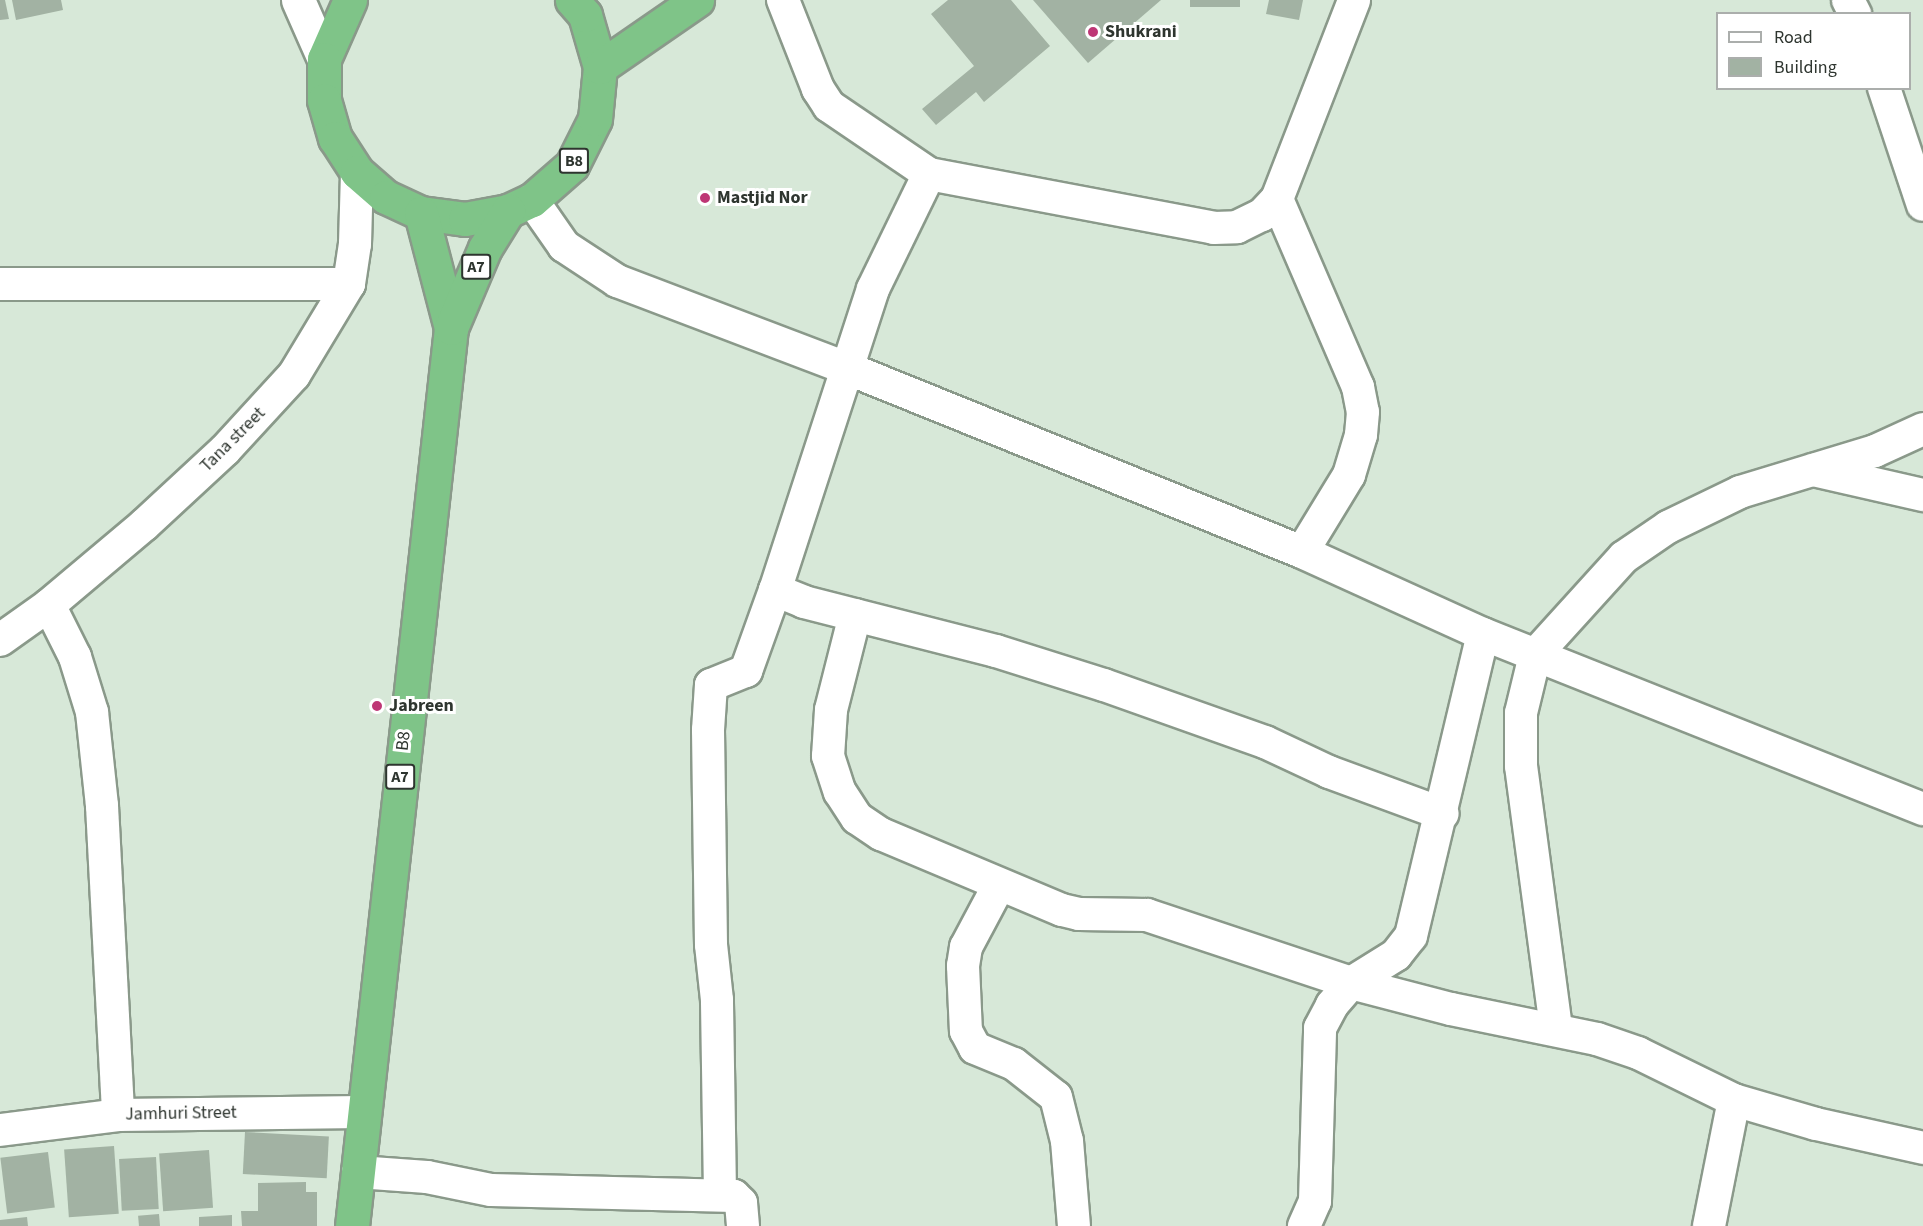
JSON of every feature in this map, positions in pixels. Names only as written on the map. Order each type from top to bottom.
[{"type":"highway","points":[[350,0],[324,59],[324,100],[335,138],[357,172],[386,197],[421,213],[465,219],[520,205]]},
{"type":"highway","name":"B8","points":[[520,205],[572,165],[596,119],[600,67],[585,15],[572,0]]},
{"type":"highway","points":[[600,67],[697,0]]},
{"type":"highway","name":"A7","points":[[451,328],[481,257],[520,205]]},
{"type":"highway","name":"A7","points":[[421,213],[451,328]]},
{"type":"highway","name":"B8","points":[[351,1226],[451,328]]},
{"type":"street","points":[[298,0],[324,59]]},
{"type":"street","points":[[783,0],[818,89],[830,106],[929,174],[1214,228],[1237,226],[1262,215],[1277,199],[1354,0]]},
{"type":"street","points":[[1885,90],[1923,205]]},
{"type":"street","name":"Tana street","points":[[0,640],[49,605],[144,525],[261,414],[294,375],[349,284],[357,172]]},
{"type":"street","points":[[720,1194],[717,1000],[710,923],[708,730],[711,685],[746,671],[849,369],[873,289],[929,174]]},
{"type":"street","points":[[1277,199],[1358,387],[1363,412],[1361,435],[1349,475],[1302,552]]},
{"type":"street","points":[[520,205],[564,246],[590,266],[617,280],[849,369],[1302,552],[1483,634],[1923,809]]},
{"type":"street","points":[[0,284],[349,284]]},
{"type":"street","points":[[1556,1028],[1521,766],[1521,713],[1535,655],[1624,557],[1659,533],[1740,492],[1875,451],[1923,429]]},
{"type":"street","points":[[1813,470],[1923,495]]},
{"type":"street","points":[[774,590],[855,615],[996,651],[1104,685],[1265,742],[1329,772],[1443,814]]},
{"type":"street","points":[[49,605],[75,657],[92,712],[103,818],[118,1115]]},
{"type":"street","points":[[855,615],[826,736],[828,756],[840,792],[858,818],[881,834],[999,885],[1079,914],[1131,913],[1192,927],[1272,959],[1351,984],[1451,1009],[1556,1028],[1638,1053],[1734,1100],[1816,1124],[1923,1148]]},
{"type":"street","points":[[1304,1226],[1315,1201],[1320,1028],[1332,1005],[1351,984],[1396,955],[1411,936],[1443,814],[1483,634]]},
{"type":"street","points":[[999,885],[966,947],[963,966],[966,1031],[975,1048],[1014,1064],[1056,1097],[1066,1141],[1074,1226]]},
{"type":"street","points":[[1709,1226],[1734,1100]]},
{"type":"street","name":"Jamhuri Street","points":[[0,1130],[118,1115],[362,1113]]},
{"type":"street","points":[[358,1172],[427,1177],[491,1190],[720,1194],[738,1199],[743,1226]]},
{"type":"building","points":[[0,0],[5,0],[9,19],[0,20]]},
{"type":"building","points":[[12,0],[61,0],[63,10],[16,20]]},
{"type":"building","points":[[948,0],[1011,0],[1050,46],[984,102],[976,92],[936,125],[922,109],[974,66],[931,14]]},
{"type":"building","name":"Shukrani","points":[[1033,0],[1161,0],[1088,63]]},
{"type":"building","points":[[1190,0],[1240,0],[1240,7],[1190,7]]},
{"type":"building","points":[[1269,0],[1303,0],[1299,20],[1266,14]]},
{"type":"building","points":[[245,1132],[329,1136],[327,1178],[243,1174]]},
{"type":"building","points":[[114,1146],[119,1214],[69,1217],[64,1149]]},
{"type":"building","points":[[209,1150],[213,1208],[163,1211],[159,1153]]},
{"type":"building","points":[[48,1152],[55,1208],[7,1213],[0,1158]]},
{"type":"building","points":[[156,1157],[159,1209],[122,1211],[119,1159]]},
{"type":"building","points":[[306,1182],[306,1192],[317,1192],[317,1226],[242,1226],[241,1211],[258,1211],[258,1183]]},
{"type":"building","points":[[159,1214],[160,1226],[139,1226],[138,1216]]},
{"type":"building","points":[[232,1215],[232,1226],[199,1226],[199,1217]]},
{"type":"building","points":[[27,1217],[28,1226],[0,1226],[0,1220]]},
{"type":"place","name":"Shukrani","points":[[1093,32]]},
{"type":"place","name":"Mastjid Nor","points":[[705,198]]},
{"type":"place","name":"Jabreen","points":[[377,706]]}]
